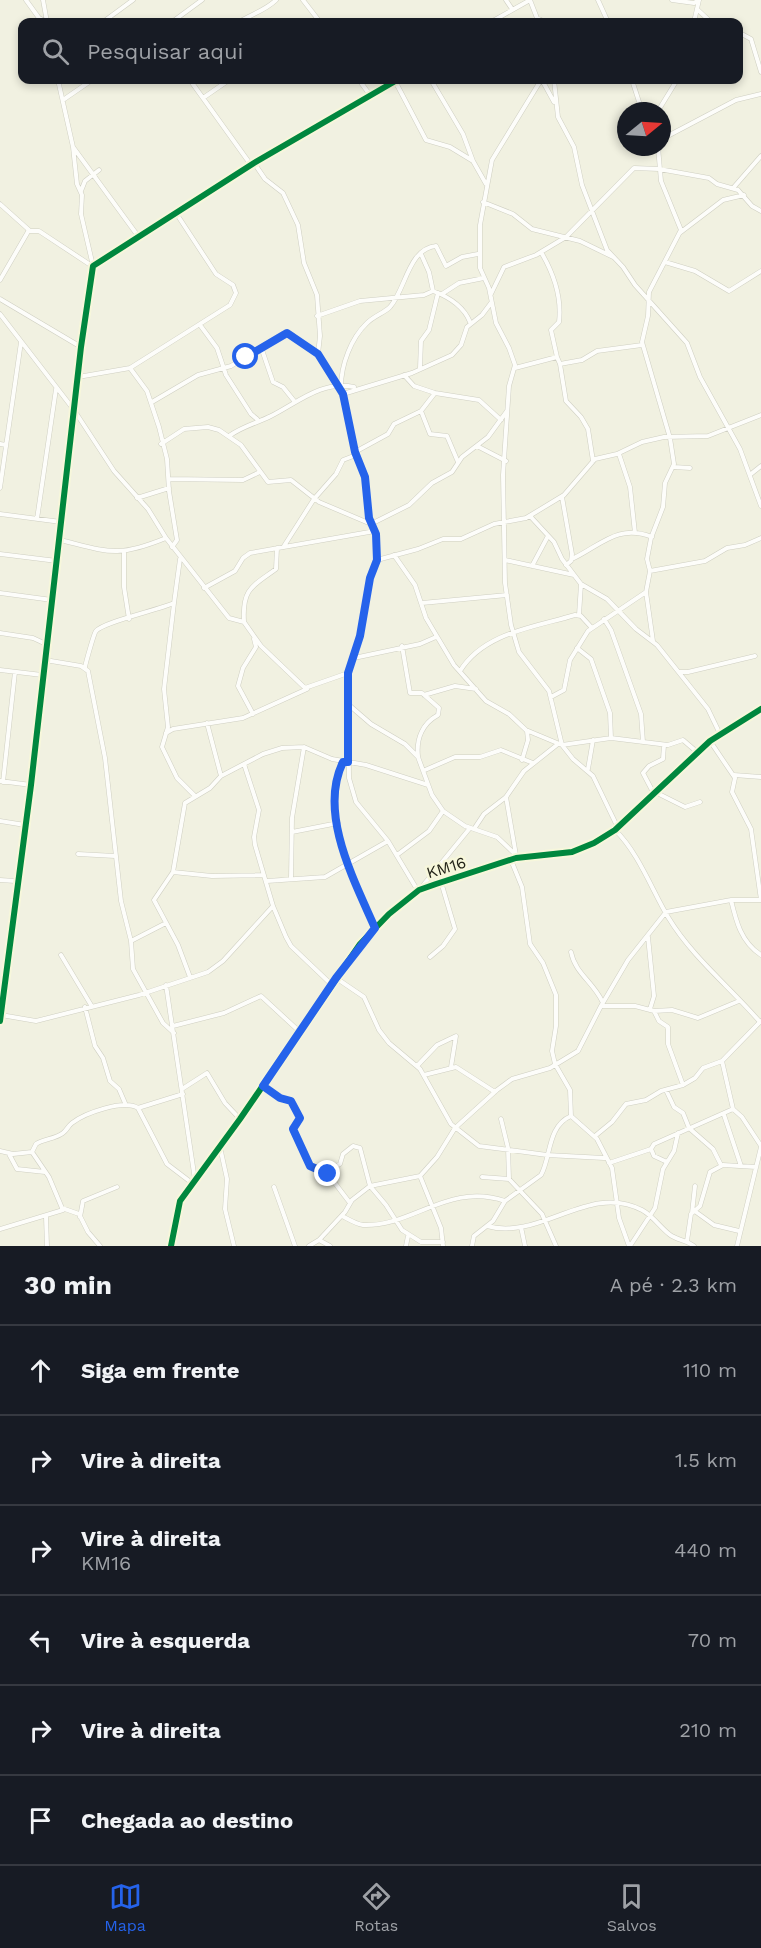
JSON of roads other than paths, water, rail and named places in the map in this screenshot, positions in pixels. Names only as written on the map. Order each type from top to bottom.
[{"type":"street","points":[[26,0],[39,18]]},
{"type":"street","points":[[43,0],[46,18]]},
{"type":"street","points":[[109,18],[134,0]]},
{"type":"street","points":[[177,18],[202,0]]},
{"type":"street","points":[[245,18],[256,11],[268,8],[276,0]]},
{"type":"street","points":[[303,0],[316,18]]},
{"type":"street","points":[[506,0],[512,9]]},
{"type":"street","points":[[500,17],[530,0],[537,18]]},
{"type":"street","points":[[598,0],[606,18]]},
{"type":"street","points":[[672,0],[694,3],[699,0]]},
{"type":"street","points":[[695,18],[699,0]]},
{"type":"street","points":[[694,3],[707,18]]},
{"type":"street","points":[[311,18],[313,14]]},
{"type":"street","points":[[743,35],[751,39],[761,72]]},
{"type":"street","points":[[0,1021],[60,540],[81,347],[93,266],[81,214],[81,192],[59,84]]},
{"type":"street","points":[[63,100],[86,84]]},
{"type":"street","points":[[193,84],[265,179],[283,193],[294,215],[299,230],[304,263],[317,295],[320,336],[318,354]]},
{"type":"street","points":[[203,98],[223,84]]},
{"type":"street","points":[[362,84],[370,96]]},
{"type":"street","points":[[93,266],[253,164],[390,84]]},
{"type":"street","points":[[397,84],[426,140],[450,147],[472,161]]},
{"type":"street","points":[[433,84],[463,134],[472,161],[486,184]]},
{"type":"street","points":[[539,84],[492,160],[483,202],[478,254],[491,294],[496,323],[512,353],[515,368],[508,386],[504,523],[507,595],[512,632],[519,652],[548,689],[560,744]]},
{"type":"street","points":[[544,84],[555,102]]},
{"type":"street","points":[[555,84],[558,117],[574,147],[582,185],[605,246],[687,343],[700,376],[730,429],[751,474],[761,506]]},
{"type":"street","points":[[633,84],[639,102]]},
{"type":"street","points":[[664,102],[675,84]]},
{"type":"street","points":[[671,134],[736,100],[761,94]]},
{"type":"street","points":[[73,147],[138,236]]},
{"type":"street","points":[[660,156],[661,181],[678,220],[680,233]]},
{"type":"street","points":[[734,187],[761,156]]},
{"type":"street","points":[[491,294],[504,267],[541,252],[566,237],[631,169],[659,169],[704,177],[717,184],[734,187],[752,206],[761,211]]},
{"type":"street","points":[[81,192],[85,181],[99,170]]},
{"type":"street","points":[[653,641],[646,592],[650,571],[647,559],[663,507],[665,483],[674,467],[670,438],[648,356],[642,345],[648,316],[647,298],[680,233],[723,200],[744,195]]},
{"type":"street","points":[[483,202],[513,214],[532,229],[566,237],[613,257]]},
{"type":"street","points":[[0,204],[28,231],[39,231],[93,266]]},
{"type":"street","points":[[78,377],[130,368],[228,308],[236,292],[230,282],[216,274],[176,213]]},
{"type":"street","points":[[0,280],[28,231]]},
{"type":"street","points":[[340,387],[344,363],[360,331],[368,322],[390,307],[404,285],[413,261],[427,248],[436,246],[446,266],[462,257],[478,254]]},
{"type":"street","points":[[541,252],[554,276],[560,301],[559,322],[551,330],[566,400],[588,429],[592,460]]},
{"type":"street","points":[[421,254],[438,293],[462,309],[471,322]]},
{"type":"street","points":[[665,262],[695,272],[729,291],[761,271]]},
{"type":"street","points":[[317,316],[360,301],[438,293],[459,283],[484,278]]},
{"type":"street","points":[[420,369],[421,341],[428,332],[438,293]]},
{"type":"street","points":[[0,299],[81,347]]},
{"type":"street","points":[[343,394],[356,388],[404,375],[456,352],[471,322],[482,315],[491,303]]},
{"type":"street","points":[[0,314],[74,410],[106,460],[148,509],[180,558],[229,618],[244,622]]},
{"type":"street","points":[[200,326],[217,348],[224,369],[251,414],[258,420]]},
{"type":"street","points":[[152,402],[198,375],[224,369],[287,333],[318,354],[340,387],[356,453],[365,477],[371,524],[375,531],[377,560],[370,578],[354,658],[348,673],[349,705],[345,762],[356,802],[398,855],[419,891],[484,814],[506,797],[524,771],[560,744],[611,738],[664,745],[683,740],[697,752]]},
{"type":"street","points":[[0,488],[21,341]]},
{"type":"street","points":[[560,364],[584,359],[597,351],[642,345]]},
{"type":"street","points":[[261,347],[273,382],[283,387],[295,402]]},
{"type":"street","points":[[515,368],[557,357]]},
{"type":"street","points":[[130,368],[152,402],[162,444],[177,543],[172,547]]},
{"type":"street","points":[[404,375],[414,386],[435,393],[479,400],[501,420]]},
{"type":"street","points":[[229,436],[258,420],[272,416],[317,390],[340,387],[356,388]]},
{"type":"street","points":[[37,519],[46,440],[57,388]]},
{"type":"street","points":[[284,546],[314,499],[336,474],[343,460],[388,434],[394,424],[421,411],[435,393]]},
{"type":"street","points":[[421,411],[429,433],[446,435],[458,462]]},
{"type":"street","points":[[371,524],[415,500],[430,485],[452,472],[458,462],[477,446],[508,411]]},
{"type":"street","points":[[377,560],[418,549],[443,539],[461,539],[494,524],[521,521],[562,497],[592,460],[619,453],[646,441],[708,436],[761,415]]},
{"type":"street","points":[[162,444],[184,429],[214,428],[229,436],[243,448],[268,482],[293,481],[314,499],[371,524]]},
{"type":"street","points":[[0,444],[6,445]]},
{"type":"street","points":[[477,446],[506,461]]},
{"type":"street","points":[[619,453],[630,487],[635,533]]},
{"type":"street","points":[[751,474],[761,466]]},
{"type":"street","points":[[674,467],[690,468]]},
{"type":"street","points":[[169,479],[243,480],[260,472]]},
{"type":"street","points":[[137,498],[169,488]]},
{"type":"street","points":[[562,497],[572,560]]},
{"type":"street","points":[[0,514],[61,522]]},
{"type":"street","points":[[530,516],[548,536],[581,584],[602,595],[636,629],[653,641],[708,709],[720,734]]},
{"type":"street","points":[[204,588],[235,571],[243,558],[250,553],[375,531]]},
{"type":"street","points":[[566,565],[612,535],[635,533],[652,537]]},
{"type":"street","points":[[532,566],[548,536]]},
{"type":"street","points":[[60,540],[100,551],[124,552],[166,538]]},
{"type":"street","points":[[650,571],[705,561],[727,548],[745,545],[761,538]]},
{"type":"street","points":[[277,548],[276,569],[253,583],[245,597],[242,611],[244,622],[253,635],[307,689]]},
{"type":"street","points":[[124,552],[124,587],[129,619]]},
{"type":"street","points":[[0,554],[57,561]]},
{"type":"street","points":[[394,555],[404,573],[415,585],[436,637],[460,671],[486,701],[509,714],[526,730],[560,744],[573,759],[588,769],[616,829],[666,912],[710,970],[760,1021],[722,1061],[703,1068],[695,1078],[683,1085],[646,1100],[627,1104],[597,1136]]},
{"type":"street","points":[[180,558],[179,585],[174,603],[164,689],[168,724],[162,747],[170,766],[183,786],[195,796]]},
{"type":"street","points":[[505,560],[574,575]]},
{"type":"street","points":[[581,584],[579,615],[592,628]]},
{"type":"street","points":[[551,697],[564,690],[569,663],[592,628],[604,619],[621,612],[646,592]]},
{"type":"street","points":[[0,593],[52,600]]},
{"type":"street","points":[[422,603],[507,595]]},
{"type":"street","points":[[85,667],[96,631],[109,622],[129,619],[174,603]]},
{"type":"street","points":[[460,671],[464,664],[489,644],[512,632],[579,615]]},
{"type":"street","points":[[604,619],[611,630],[641,714],[644,742]]},
{"type":"street","points":[[0,633],[33,638],[46,644]]},
{"type":"street","points":[[253,635],[256,647],[243,668],[237,686],[253,714]]},
{"type":"street","points":[[354,658],[420,644],[436,637]]},
{"type":"street","points":[[402,646],[410,693],[424,695],[455,686],[476,689]]},
{"type":"street","points":[[577,648],[591,659],[610,713],[611,738]]},
{"type":"street","points":[[678,672],[688,672],[755,656]]},
{"type":"street","points":[[45,660],[85,667],[89,673],[105,758],[121,902],[131,940],[133,969],[164,1025],[174,1033]]},
{"type":"street","points":[[0,670],[42,675]]},
{"type":"street","points":[[15,672],[2,781],[30,785]]},
{"type":"street","points":[[165,734],[172,729],[243,718],[348,673]]},
{"type":"street","points":[[418,757],[418,744],[424,724],[439,712],[437,706],[424,695]]},
{"type":"street","points":[[349,705],[371,724],[405,744],[418,757],[428,785],[443,812],[472,828],[497,837],[514,858]]},
{"type":"street","name":"KM16","points":[[171,1246],[177,1208],[193,1181],[240,1119],[336,978],[375,928],[419,891],[514,858],[572,852],[616,829],[710,741],[761,710]]},
{"type":"street","points":[[207,723],[221,776]]},
{"type":"street","points":[[522,760],[528,740],[526,730]]},
{"type":"street","points":[[588,769],[593,741]]},
{"type":"street","points":[[309,1246],[319,1240],[350,1203],[370,1186],[420,1176],[437,1157],[455,1128],[512,1079],[546,1070],[582,1046],[601,1004],[628,960],[666,912],[731,900],[761,900],[754,841],[747,820],[732,792],[734,775],[710,741]]},
{"type":"street","points":[[664,745],[663,759],[649,766],[643,773],[655,793],[685,807],[700,802]]},
{"type":"street","points":[[291,878],[293,811],[304,747]]},
{"type":"street","points":[[190,977],[154,898],[173,872],[184,806],[195,796],[210,788],[221,776],[275,749],[304,747],[345,762],[366,765],[428,785]]},
{"type":"street","points":[[424,770],[455,757],[480,757],[501,750],[534,763]]},
{"type":"street","points":[[345,762],[334,785],[338,823],[347,864],[375,928]]},
{"type":"street","points":[[244,764],[257,803],[258,820],[254,837],[273,906],[291,946],[332,985]]},
{"type":"street","points":[[734,775],[761,777]]},
{"type":"street","points":[[506,797],[514,858],[524,895],[530,944],[543,963],[556,996],[556,1026],[551,1046],[555,1064],[570,1090],[571,1116],[575,1122],[597,1136],[609,1163],[619,1218],[630,1246]]},
{"type":"street","points":[[398,855],[429,831],[443,812]]},
{"type":"street","points":[[0,821],[25,825]]},
{"type":"street","points":[[292,831],[338,823]]},
{"type":"street","points":[[267,881],[325,877],[388,841]]},
{"type":"street","points":[[78,854],[115,856]]},
{"type":"street","points":[[173,872],[212,876],[264,875]]},
{"type":"street","points":[[0,880],[16,881]]},
{"type":"street","points":[[430,957],[443,946],[455,929],[441,882]]},
{"type":"street","points":[[731,900],[740,931],[751,947],[761,955]]},
{"type":"street","points":[[1,1015],[32,1022],[91,1005],[139,995],[215,969],[273,906]]},
{"type":"street","points":[[131,940],[166,923]]},
{"type":"street","points":[[648,937],[651,948],[654,996],[652,1010],[668,1027],[668,1044],[683,1085]]},
{"type":"street","points":[[571,952],[574,965],[596,988],[601,1004]]},
{"type":"street","points":[[62,955],[91,1005]]},
{"type":"street","points":[[336,978],[364,997],[385,1037],[424,1075],[442,1110],[455,1128],[483,1148],[508,1148],[546,1154],[605,1158]]},
{"type":"street","points":[[166,984],[193,1181]]},
{"type":"street","points":[[139,995],[150,1000]]},
{"type":"street","points":[[173,1026],[224,1013],[261,996],[300,1032]]},
{"type":"street","points":[[601,1004],[672,1010],[692,1019],[740,1001]]},
{"type":"street","points":[[85,1007],[95,1046],[103,1058],[110,1082],[119,1089],[125,1103]]},
{"type":"street","points":[[417,1066],[437,1045],[456,1036],[451,1067]]},
{"type":"street","points":[[722,1061],[733,1109],[742,1117],[761,1146],[737,1246]]},
{"type":"street","points":[[424,1075],[459,1067],[495,1092]]},
{"type":"street","points":[[32,1152],[34,1146],[61,1135],[73,1121],[125,1103],[138,1108],[182,1092],[207,1072],[225,1103],[240,1119]]},
{"type":"street","points":[[263,1086],[280,1098],[291,1101],[300,1118],[293,1129],[310,1166],[325,1172],[350,1203]]},
{"type":"street","points":[[666,1090],[674,1107],[683,1113],[689,1128],[714,1149],[721,1165]]},
{"type":"street","points":[[138,1108],[167,1164],[193,1181]]},
{"type":"street","points":[[609,1163],[651,1149],[659,1140],[724,1115],[733,1109]]},
{"type":"street","points":[[724,1115],[741,1166]]},
{"type":"street","points":[[472,1246],[474,1236],[487,1226],[505,1201],[541,1175],[546,1154],[559,1125],[571,1116]]},
{"type":"street","points":[[501,1119],[508,1148],[509,1179],[539,1211],[556,1246]]},
{"type":"street","points":[[630,1246],[657,1204],[662,1173],[674,1151],[678,1133]]},
{"type":"street","points":[[325,1172],[340,1164],[345,1152],[357,1146],[362,1151],[370,1186],[408,1236],[421,1242],[443,1244],[420,1176]]},
{"type":"street","points":[[219,1147],[226,1179],[225,1209],[234,1246]]},
{"type":"street","points":[[651,1149],[654,1156],[667,1162]]},
{"type":"street","points":[[0,1151],[9,1154],[32,1152]]},
{"type":"street","points":[[32,1152],[45,1172],[63,1210]]},
{"type":"street","points":[[9,1154],[17,1169],[28,1173],[45,1172]]},
{"type":"street","points":[[694,1212],[700,1206],[708,1174],[721,1165],[756,1167]]},
{"type":"street","points":[[482,1177],[509,1179]]},
{"type":"street","points":[[80,1218],[83,1201],[117,1186]]},
{"type":"street","points":[[687,1241],[694,1212],[695,1186]]},
{"type":"street","points":[[274,1187],[295,1246]]},
{"type":"street","points":[[342,1215],[362,1225],[394,1219],[432,1206],[480,1196],[505,1201]]},
{"type":"street","points":[[487,1226],[501,1229],[521,1227],[546,1222],[577,1208],[617,1201],[641,1210],[670,1235],[694,1246]]},
{"type":"street","points":[[0,1229],[63,1210],[75,1212],[100,1246]]},
{"type":"street","points":[[694,1212],[714,1225],[739,1231]]},
{"type":"street","points":[[46,1217],[47,1246]]},
{"type":"street","points":[[521,1227],[525,1246]]},
{"type":"street","points":[[406,1246],[408,1236]]},
{"type":"street","points":[[319,1240],[330,1246]]}]
